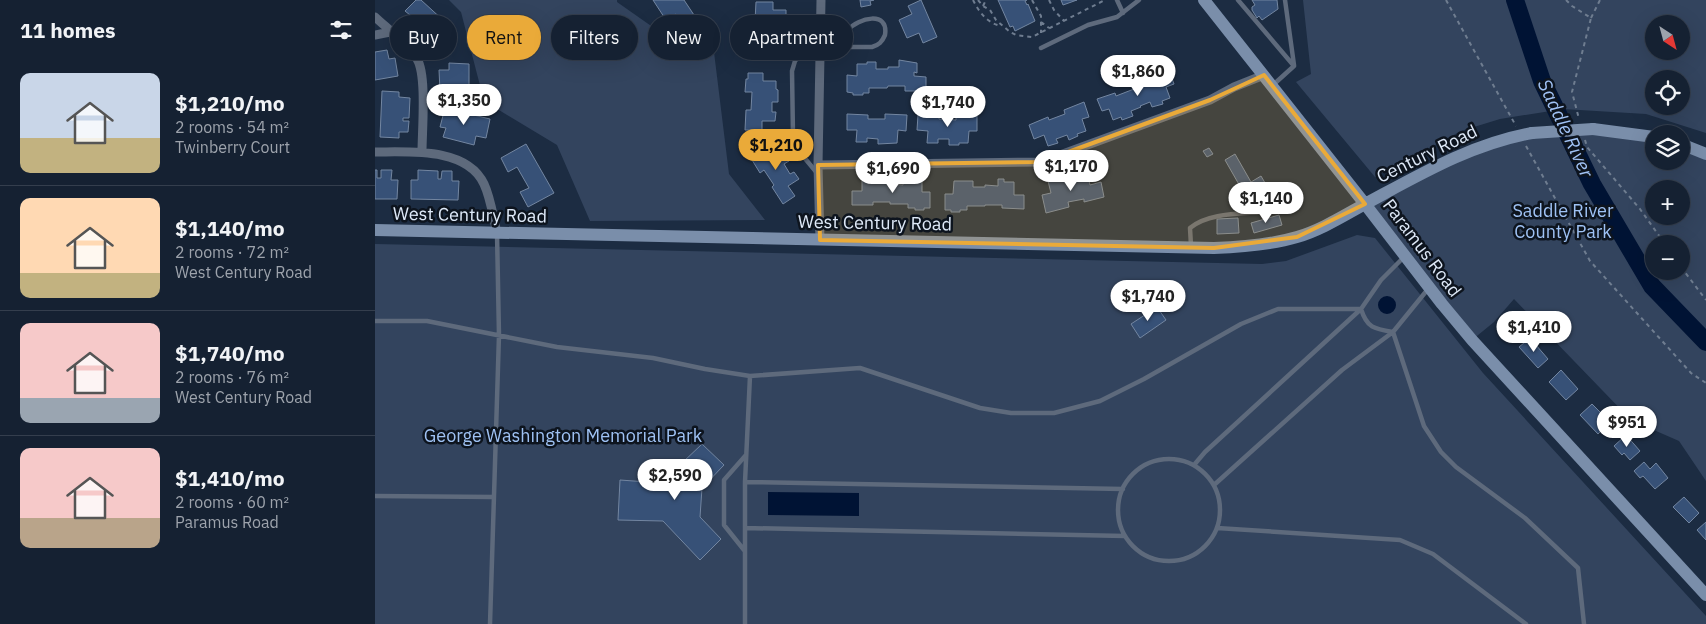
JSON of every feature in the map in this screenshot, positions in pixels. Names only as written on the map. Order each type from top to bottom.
[{"type":"main road","name":"Paramus Road","points":[[1204,0],[1429,288],[1472,340],[1706,595]]},
{"type":"main road","name":"Century Road","points":[[1365,204],[1488,143],[1526,134],[1593,129],[1645,136]]},
{"type":"main road","points":[[1690,148],[1706,154]]},
{"type":"main road","name":"West Century Road","points":[[375,230],[1191,248],[1273,243],[1297,237],[1325,227],[1365,204]]},
{"type":"street","points":[[821,0],[821,15]]},
{"type":"street","points":[[375,17],[390,31]]},
{"type":"street","points":[[375,35],[390,32]]},
{"type":"street","points":[[418,60],[423,75],[422,152]]},
{"type":"street","points":[[820,240],[818,165],[821,60]]},
{"type":"street","points":[[818,165],[1041,162],[1210,100],[1234,87],[1268,80]]},
{"type":"street","points":[[375,152],[422,152],[462,162],[478,174],[484,182],[497,233]]},
{"type":"lane","points":[[1117,0],[1123,13]]},
{"type":"lane","points":[[1041,48],[1088,25],[1112,19],[1139,0]]},
{"type":"lane","points":[[1238,0],[1294,66]]},
{"type":"lane","points":[[1285,0],[1294,66]]},
{"type":"lane","points":[[872,18],[884,24],[885,35],[880,44],[872,47],[847,47],[848,30],[857,22],[872,18]]},
{"type":"lane","points":[[796,60],[792,71],[793,136],[798,150],[819,175]]},
{"type":"lane","points":[[1268,80],[1294,66]]},
{"type":"lane","points":[[1191,248],[1190,228],[1196,223],[1228,214],[1262,212]]},
{"type":"lane","points":[[490,624],[499,335],[497,233]]},
{"type":"lane","points":[[1193,465],[1361,309],[1381,280],[1405,256]]},
{"type":"lane","points":[[1215,486],[1343,370],[1393,332],[1429,288]]},
{"type":"lane","points":[[375,321],[427,320],[557,347],[653,358],[750,376],[860,368],[980,408],[1011,413],[1054,414],[1100,401],[1144,379],[1241,324],[1278,309],[1361,309]]},
{"type":"lane","points":[[1361,309],[1365,321],[1376,330],[1393,332]]},
{"type":"lane","points":[[1393,332],[1424,426],[1441,452],[1456,468],[1525,518],[1578,568],[1584,624]]},
{"type":"lane","points":[[745,624],[745,482],[750,376]]},
{"type":"lane","points":[[745,551],[724,525],[724,480],[746,455]]},
{"type":"lane","points":[[1174,459],[1193,465],[1205,474],[1215,486],[1221,507],[1217,528],[1207,545],[1192,556],[1174,561],[1155,560],[1138,551],[1125,536],[1119,521],[1118,505],[1123,489],[1135,472],[1153,462],[1174,459]]},
{"type":"lane","points":[[745,482],[1123,489]]},
{"type":"lane","points":[[375,496],[493,497]]},
{"type":"lane","points":[[745,528],[1125,536]]},
{"type":"lane","points":[[1217,528],[1400,540],[1433,554],[1527,624]]},
{"type":"path","points":[[973,0],[985,18],[991,23],[1003,26]]},
{"type":"path","points":[[978,0],[990,10],[996,20],[1016,35],[1032,37],[1102,0]]},
{"type":"path","points":[[983,6],[986,0]]},
{"type":"path","points":[[1032,0],[1039,11],[1041,33]]},
{"type":"path","points":[[1049,0],[1054,10],[1064,21]]},
{"type":"path","points":[[1447,0],[1526,134],[1590,261],[1691,373],[1706,382]]},
{"type":"path","points":[[1591,18],[1601,0]]},
{"type":"path","points":[[1041,22],[1049,28]]},
{"type":"path","points":[[1690,279],[1706,300]]},
{"type":"highlighted area","points":[[1264,75],[1365,204],[1297,237],[1214,248],[820,240],[818,165],[1041,162],[1210,100]]},
{"type":"green space","points":[[449,0],[617,0],[617,2],[636,15],[551,15],[551,60],[638,60],[638,17],[648,24],[648,60],[715,60],[729,174],[765,220],[590,221],[557,145],[484,101],[473,60],[541,60],[541,15],[467,15],[467,35],[461,12]]},
{"type":"green space","points":[[1303,0],[1706,0],[1706,133],[1690,128],[1690,125],[1681,125],[1649,115],[1690,115],[1690,70],[1645,70],[1645,114],[1563,109],[1500,119],[1461,131],[1375,177],[1296,82],[1311,74]]},
{"type":"green space","name":"Saddle River County Park","points":[[1532,133],[1645,137],[1645,170],[1690,170],[1690,148],[1706,154],[1706,481],[1679,441],[1631,420],[1514,299],[1494,322],[1472,340],[1366,204],[1449,160]]},
{"type":"green space","name":"George Washington Memorial Park","points":[[1357,235],[1375,238],[1483,373],[1706,616],[1706,624],[375,624],[375,244],[1262,264],[1286,261]]},
{"type":"shaded area","points":[[1387,296],[1393,299],[1396,305],[1393,311],[1387,314],[1381,311],[1378,305],[1381,299]]},
{"type":"shaded area","points":[[768,492],[859,493],[859,516],[768,515]]},
{"type":"building","points":[[416,0],[421,0],[437,15],[410,15],[405,11]]},
{"type":"building","points":[[653,0],[684,0],[694,15],[676,14],[663,15]]},
{"type":"building","points":[[860,0],[874,0],[870,1],[871,5],[861,7]]},
{"type":"building","points":[[921,0],[937,37],[923,43],[919,33],[907,38],[899,20],[912,14],[908,6]]},
{"type":"building","points":[[998,0],[1027,0],[1025,1],[1035,21],[1015,31],[1013,26],[1010,27]]},
{"type":"building","points":[[1061,0],[1077,0],[1063,5]]},
{"type":"building","points":[[1252,0],[1277,0],[1278,9],[1262,20],[1259,16],[1257,18],[1252,10],[1252,7],[1255,5]]},
{"type":"building","points":[[756,2],[773,2],[773,10],[786,10],[786,15],[755,15]]},
{"type":"building","points":[[387,50],[389,59],[395,60],[398,76],[375,80],[375,52]]},
{"type":"building","points":[[899,60],[917,63],[917,73],[914,72],[914,76],[926,77],[926,91],[905,91],[905,86],[888,86],[887,88],[869,88],[869,93],[863,93],[863,95],[853,95],[853,93],[847,92],[847,75],[857,76],[857,64],[876,62],[876,69],[888,69],[888,67],[899,67]]},
{"type":"building","points":[[449,63],[469,64],[469,98],[449,97],[449,90],[440,91],[439,70],[449,70]]},
{"type":"building","points":[[1169,70],[1174,84],[1166,87],[1170,98],[1162,101],[1163,104],[1152,107],[1150,102],[1131,111],[1133,116],[1122,120],[1121,117],[1113,120],[1109,109],[1102,111],[1097,99],[1115,93],[1116,96],[1134,89],[1133,87],[1150,81],[1149,77]]},
{"type":"building","points":[[748,73],[763,73],[763,81],[776,81],[778,102],[772,102],[772,112],[776,112],[775,121],[762,121],[762,130],[745,130],[746,110],[751,110],[752,92],[745,92]]},
{"type":"building","points":[[382,91],[399,92],[399,97],[410,98],[409,118],[403,118],[403,121],[409,121],[408,132],[399,132],[399,138],[380,137]]},
{"type":"building","points":[[1084,102],[1089,117],[1082,119],[1086,131],[1077,134],[1078,136],[1069,140],[1067,135],[1056,139],[1058,143],[1048,146],[1044,135],[1034,139],[1029,125],[1048,117],[1049,120],[1065,114],[1064,110]]},
{"type":"building","points":[[445,108],[490,119],[486,138],[476,136],[474,145],[443,137],[446,128],[440,127]]},
{"type":"building","points":[[847,114],[868,115],[868,119],[885,119],[885,114],[907,115],[906,131],[898,130],[897,143],[878,144],[878,139],[867,138],[867,142],[856,142],[857,130],[847,130]]},
{"type":"building","points":[[918,115],[939,116],[939,119],[956,120],[956,115],[977,116],[977,131],[969,131],[968,143],[949,145],[949,139],[938,139],[938,143],[927,143],[928,131],[917,130]]},
{"type":"building","points":[[526,144],[554,193],[528,207],[520,192],[529,188],[517,167],[508,172],[501,158]]},
{"type":"building","points":[[762,147],[766,153],[777,147],[781,154],[784,152],[789,161],[784,164],[790,174],[794,172],[799,179],[788,186],[795,196],[783,204],[764,170],[760,173],[749,155]]},
{"type":"building","points":[[1209,148],[1213,154],[1207,157],[1203,151]]},
{"type":"building","points":[[1235,154],[1251,182],[1261,176],[1268,188],[1264,190],[1265,192],[1248,202],[1247,200],[1243,202],[1237,191],[1241,188],[1225,160]]},
{"type":"building","points":[[375,170],[377,170],[377,178],[381,178],[381,170],[392,170],[391,180],[398,180],[397,199],[375,199]]},
{"type":"building","points":[[418,170],[438,171],[438,179],[441,179],[442,171],[452,171],[452,181],[459,181],[458,200],[411,199],[411,180],[418,180]]},
{"type":"building","points":[[1087,172],[1090,185],[1101,182],[1104,197],[1084,202],[1084,199],[1068,202],[1069,207],[1046,213],[1042,195],[1051,193],[1048,181],[1065,175],[1067,182],[1079,180],[1078,174]]},
{"type":"building","points":[[872,176],[878,176],[878,183],[903,185],[903,178],[922,179],[922,192],[930,192],[930,208],[915,210],[915,208],[908,208],[908,204],[890,204],[890,202],[873,202],[873,205],[852,205],[852,191],[862,191],[862,178],[872,179]]},
{"type":"building","points":[[998,179],[1004,179],[1004,182],[1014,182],[1014,195],[1024,195],[1024,209],[1002,208],[1002,205],[985,205],[967,206],[967,210],[960,210],[960,212],[945,210],[945,194],[953,194],[954,181],[973,181],[973,187],[985,187],[985,185],[998,186]]},
{"type":"building","points":[[1279,215],[1282,225],[1254,233],[1251,223]]},
{"type":"building","points":[[1238,218],[1239,233],[1217,234],[1217,219]]},
{"type":"building","points":[[1157,307],[1166,320],[1140,338],[1131,324]]},
{"type":"building","points":[[1530,338],[1548,359],[1538,368],[1519,347]]},
{"type":"building","points":[[1561,370],[1578,389],[1566,400],[1549,382]]},
{"type":"building","points":[[1592,404],[1610,422],[1598,434],[1580,415]]},
{"type":"building","points":[[1626,435],[1640,451],[1630,460],[1624,453],[1622,455],[1614,446]]},
{"type":"building","points":[[702,444],[724,465],[702,488],[700,517],[721,539],[700,560],[663,521],[618,520],[620,480],[661,483]]},
{"type":"building","points":[[1644,462],[1650,469],[1656,463],[1668,478],[1655,489],[1643,476],[1640,478],[1634,471]]},
{"type":"building","points":[[1684,497],[1699,513],[1689,523],[1673,507]]},
{"type":"building","points":[[1706,522],[1706,540],[1697,530]]},
{"type":"waterway","name":"Saddle River","points":[[1515,0],[1542,81],[1592,184],[1652,286],[1706,342]]}]
